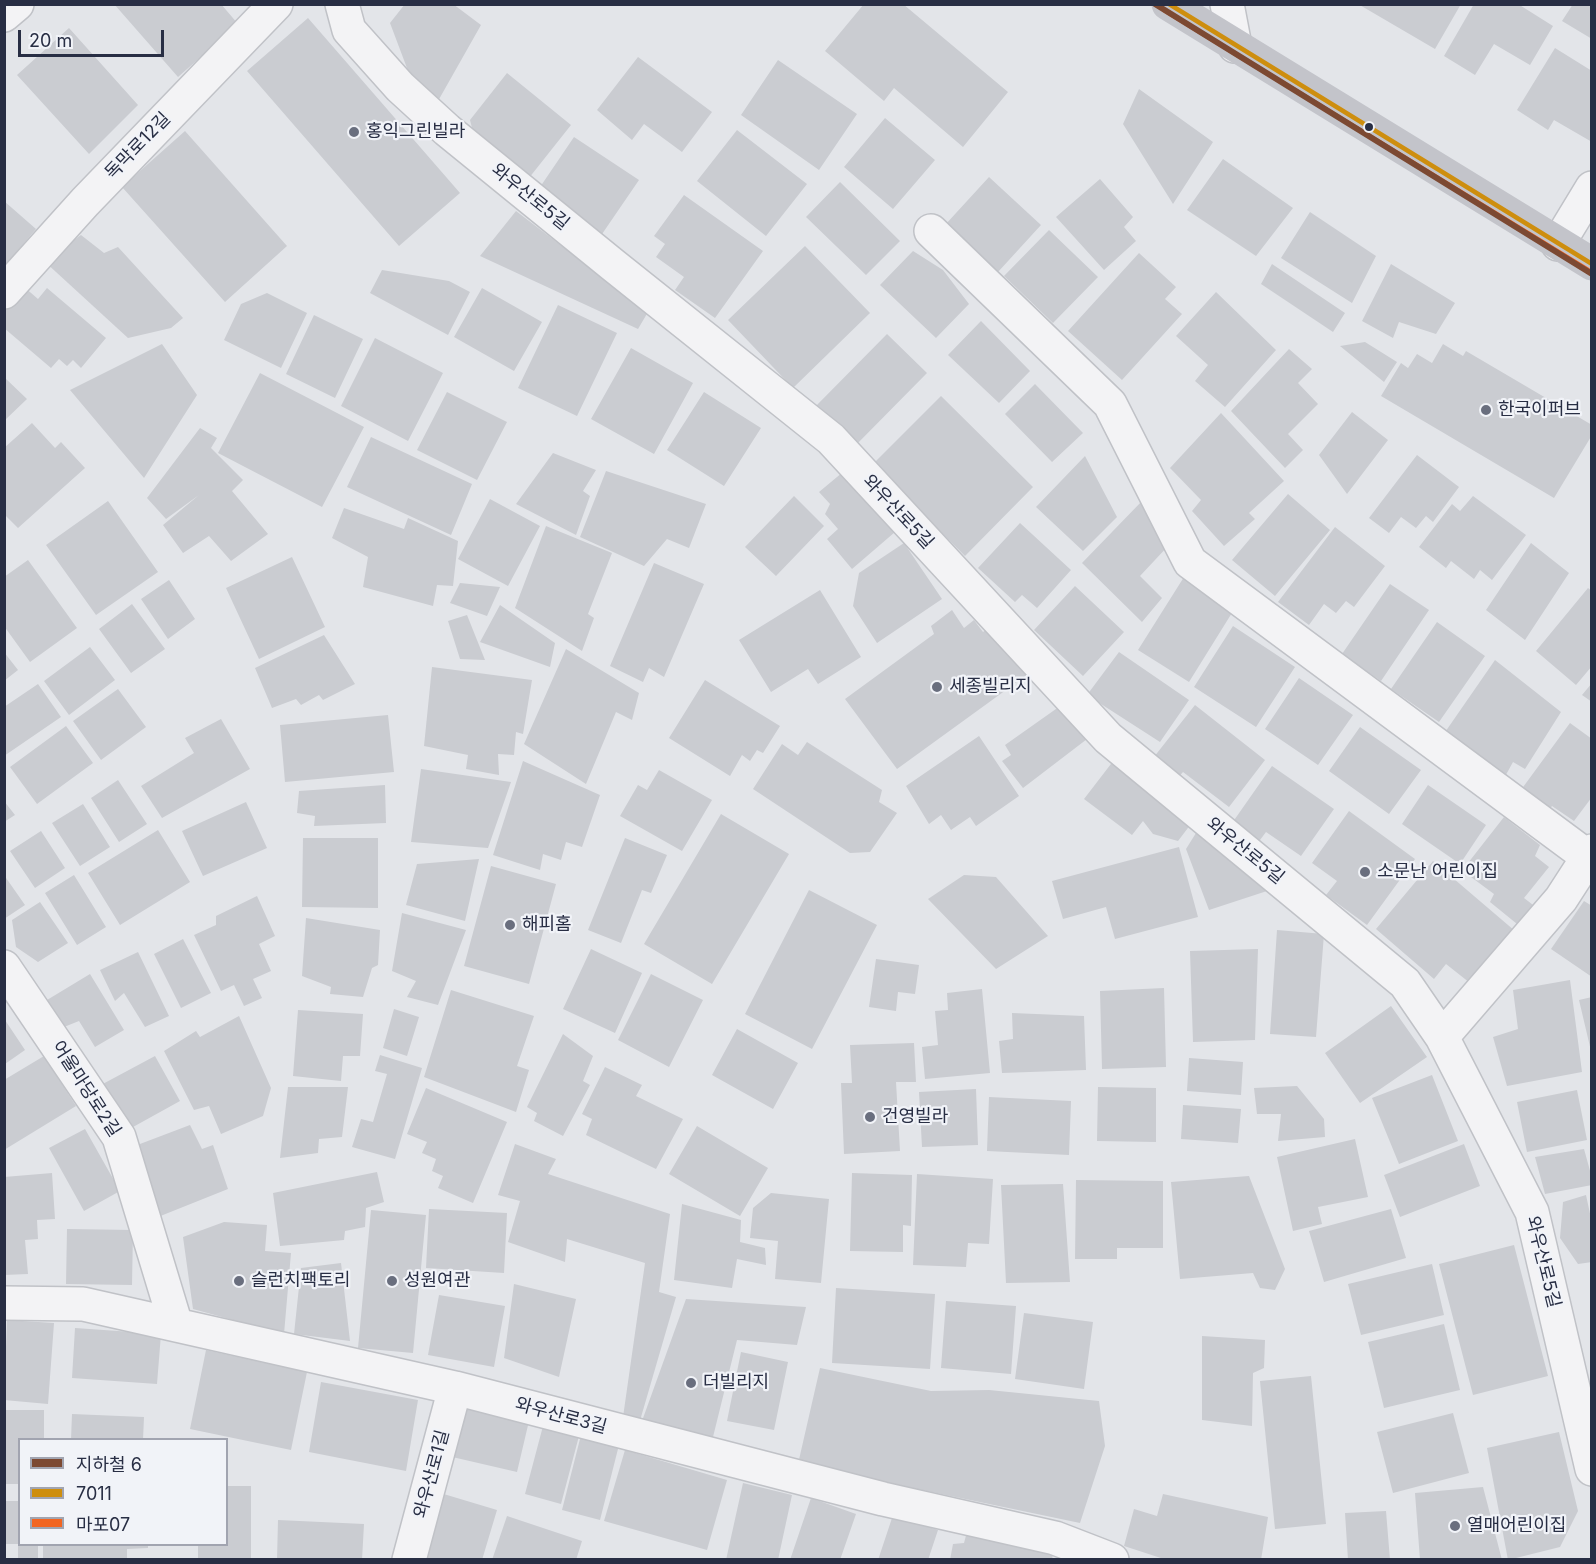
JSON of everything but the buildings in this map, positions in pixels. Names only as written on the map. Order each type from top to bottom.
[{"type":"main road","points":[[1168,4],[1592,264]]},
{"type":"street","points":[[4,15],[17,4]]},
{"type":"street","name":"독막로12길","points":[[4,292],[85,202],[276,4]]},
{"type":"street","name":"와우산로5길","points":[[342,4],[349,30],[399,87],[447,130],[831,439],[1108,738],[1405,982],[1442,1037],[1532,1212],[1592,1469]]},
{"type":"street","points":[[1227,4],[1234,46]]},
{"type":"street","points":[[1558,244],[1592,188]]},
{"type":"street","points":[[931,231],[1110,404],[1190,562],[1590,856],[1561,899],[1442,1037]]},
{"type":"street","name":"어울마당로2길","points":[[4,967],[119,1137],[176,1325]]},
{"type":"street","name":"와우산로3길","points":[[4,1303],[83,1304],[455,1389],[883,1499],[1055,1538],[1112,1560]]},
{"type":"street","name":"와우산로1길","points":[[409,1560],[455,1389]]},
{"type":"metro line","name":"6","points":[[1155,4],[1592,274]]},
{"type":"transit line","name":"7011","points":[[1169,4],[1592,264]]},
{"type":"transit line","name":"마포07","points":[[1164,10],[1588,270]]},
{"type":"place","name":"홍익그린빌라","points":[[354,132]]},
{"type":"place","name":"한국이퍼브","points":[[1486,410]]},
{"type":"place","name":"세종빌리지","points":[[937,687]]},
{"type":"place","name":"소문난 어린이집","points":[[1365,872]]},
{"type":"place","name":"해피홈","points":[[510,925]]},
{"type":"place","name":"건영빌라","points":[[870,1117]]},
{"type":"place","name":"슬런치팩토리","points":[[239,1281]]},
{"type":"place","name":"성원여관","points":[[392,1281]]},
{"type":"place","name":"더빌리지","points":[[691,1383]]},
{"type":"place","name":"열매어린이집","points":[[1455,1526]]}]
